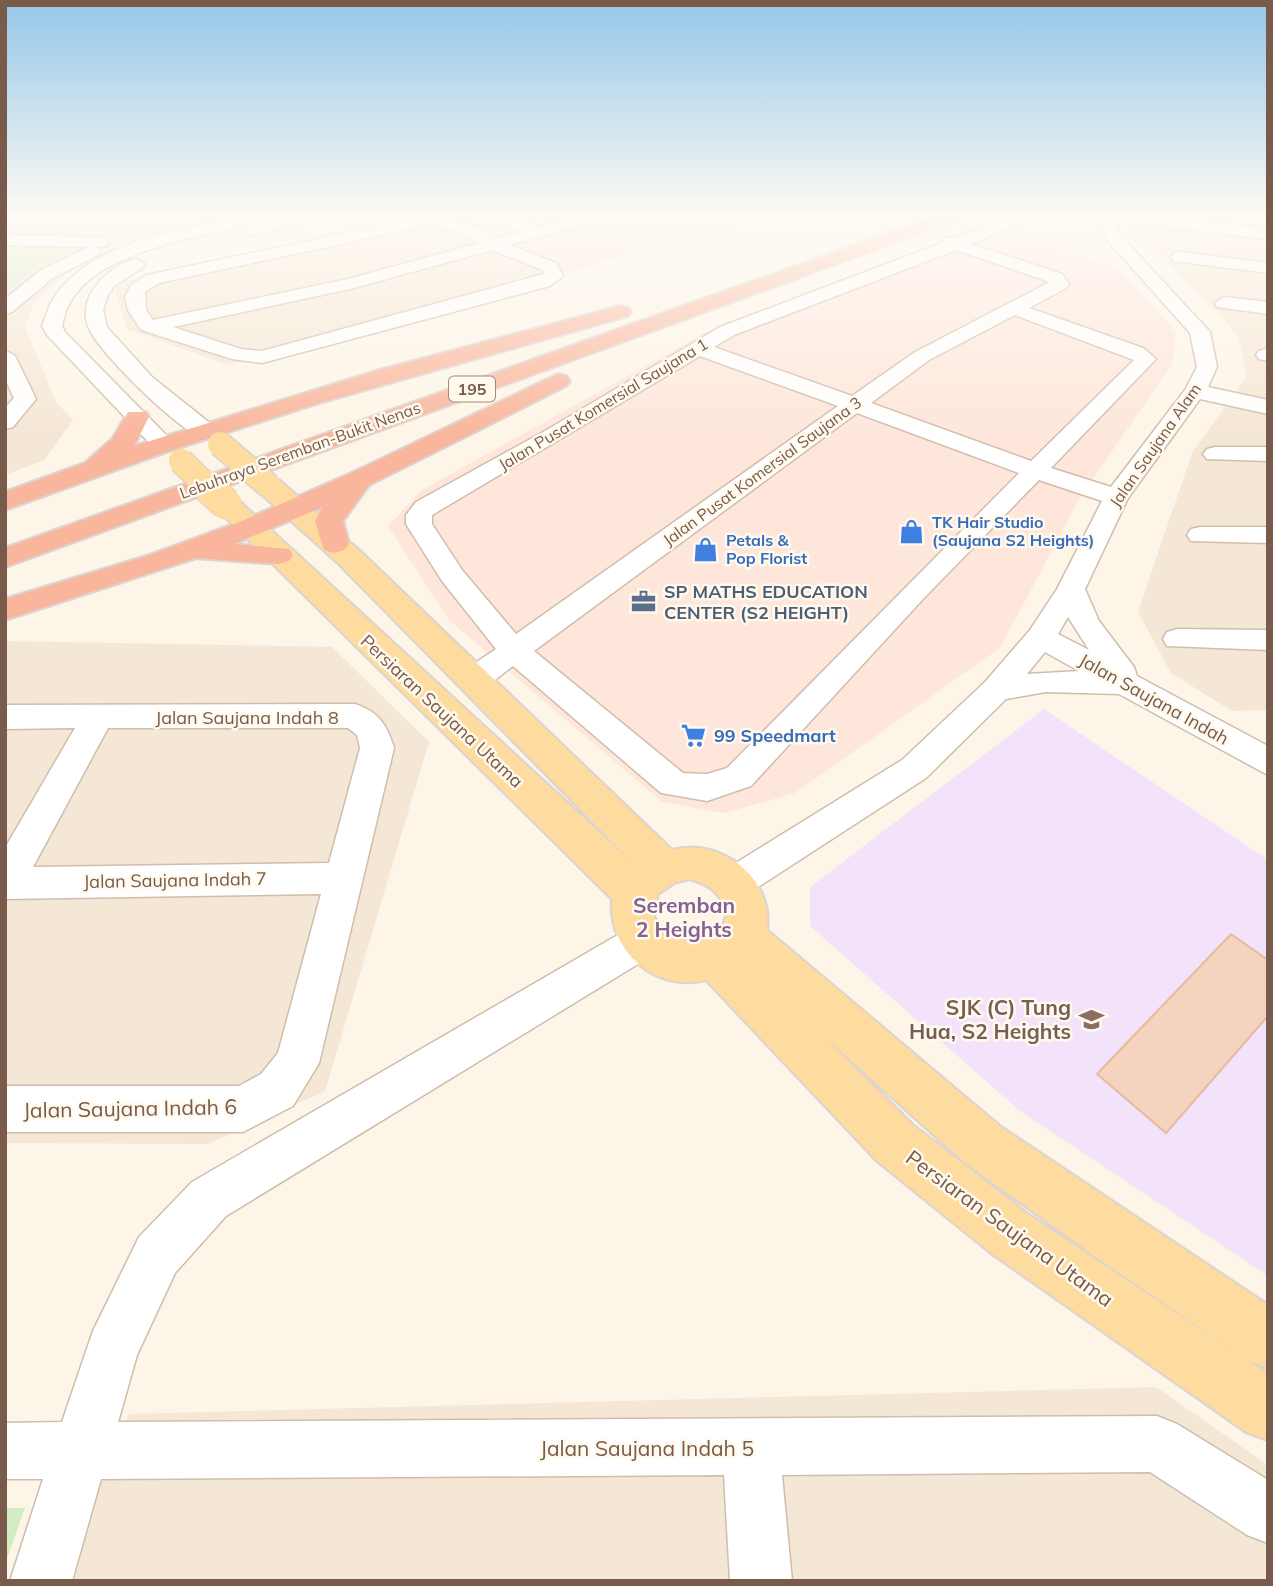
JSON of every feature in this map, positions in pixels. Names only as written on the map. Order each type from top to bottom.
[{"type":"highway","name":"Lebuhraya Seremban-Bukit Nenas","points":[[5,540],[730,290]]},
{"type":"highway","name":"Lebuhraya Seremban-Bukit Nenas","points":[[5,558],[732,290]]},
{"type":"highway","points":[[5,502],[90,468],[172,452],[212,437],[255,413],[481,349],[712,296]]},
{"type":"highway","points":[[177,556],[238,516],[297,508],[362,477],[712,296]]},
{"type":"highway","points":[[179,409],[255,413]]},
{"type":"highway","points":[[90,468],[124,442],[137,417]]},
{"type":"highway","points":[[334,544],[329,521],[339,503],[362,477]]},
{"type":"highway","points":[[5,610],[177,556],[237,551],[278,555]]},
{"type":"main road","points":[[212,437],[297,508],[473,680],[648,880]]},
{"type":"main road","name":"Persiaran Saujana Utama","points":[[172,452],[278,555],[648,880]]},
{"type":"main road","points":[[689,862],[702,864],[726,874],[736,883],[748,908],[729,948],[695,963],[675,961],[657,953],[642,941],[633,926],[630,909],[648,880],[689,862]]},
{"type":"main road","points":[[729,948],[983,1145],[1115,1238],[1268,1339]]},
{"type":"main road","name":"Persiaran Saujana Utama","points":[[729,948],[895,1143],[1010,1234],[1268,1410]]},
{"type":"street","points":[[5,308],[27,290]]},
{"type":"street","points":[[68,290],[53,315],[52,326],[57,335],[172,452]]},
{"type":"street","points":[[102,290],[94,309],[98,328],[144,383],[212,437]]},
{"type":"street","points":[[138,290],[134,297],[137,310],[148,326],[239,355],[262,356],[399,323],[514,290]]},
{"type":"street","points":[[148,326],[321,290]]},
{"type":"street","points":[[358,290],[399,323]]},
{"type":"street","name":"Jalan Pusat Komersial Saujana 1","points":[[514,651],[452,575],[419,524],[419,515],[425,507],[553,436],[727,331],[811,290]]},
{"type":"street","name":"Jalan Pusat Komersial Saujana 3","points":[[473,680],[922,356],[1052,290]]},
{"type":"street","name":"Jalan Saujana Alam","points":[[736,883],[914,769],[996,690],[1041,636],[1071,589],[1116,497],[1195,391],[1207,367],[1200,332],[1162,290]]},
{"type":"street","points":[[1224,303],[1268,308]]},
{"type":"street","points":[[514,651],[673,784],[701,790],[720,787],[739,777],[1033,470],[1146,359],[1016,309]]},
{"type":"street","points":[[698,348],[1033,470],[1116,497]]},
{"type":"street","points":[[5,422],[25,399],[7,362]]},
{"type":"street","points":[[1195,391],[1268,407]]},
{"type":"street","points":[[1215,454],[1268,454]]},
{"type":"street","points":[[1200,535],[1266,538]]},
{"type":"street","points":[[1071,589],[1085,624],[1129,683]]},
{"type":"street","name":"Jalan Saujana Indah","points":[[1041,636],[1268,762]]},
{"type":"street","points":[[1178,639],[1268,640]]},
{"type":"street","points":[[996,690],[1046,681],[1129,683]]},
{"type":"street","name":"Jalan Saujana Indah 8","points":[[5,717],[355,716],[372,729],[377,748],[344,878]]},
{"type":"street","points":[[5,883],[97,718]]},
{"type":"street","name":"Jalan Saujana Indah 7","points":[[5,883],[344,878]]},
{"type":"street","name":"Jalan Saujana Indah 6","points":[[5,1109],[243,1109],[277,1090],[297,1063],[344,878]]},
{"type":"street","points":[[41,1581],[112,1350],[157,1255],[209,1199],[642,941]]},
{"type":"street","name":"Jalan Saujana Indah 5","points":[[5,1451],[1157,1444],[1268,1514]]},
{"type":"street","points":[[751,1448],[761,1581]]},
{"type":"shaded area","points":[[5,290],[48,290],[34,304],[25,327],[56,402],[73,420],[44,460],[5,475]]},
{"type":"shaded area","points":[[506,290],[268,360],[225,364],[127,329],[115,291]]},
{"type":"shaded area","points":[[815,290],[1137,290],[1176,332],[1172,364],[1080,498],[1000,648],[795,793],[725,813],[662,802],[449,620],[388,526],[422,490],[703,334]]},
{"type":"shaded area","points":[[1195,290],[1268,290],[1268,710],[1232,711],[1171,673],[1138,612],[1192,453],[1247,376],[1238,336]]},
{"type":"shaded area","points":[[5,641],[332,647],[429,742],[325,1091],[208,1144],[5,1143]]},
{"type":"shaded area","name":"SJK (C) Tung Hua, S2 Heights","points":[[1044,709],[1268,860],[1268,1276],[1020,1111],[810,926],[810,887]]},
{"type":"shaded area","points":[[1156,1387],[1268,1465],[1268,1581],[13,1581],[93,1501],[129,1414]]},
{"type":"green space","points":[[5,1508],[25,1508],[5,1564]]},
{"type":"building","points":[[1231,934],[1268,960],[1268,1016],[1166,1133],[1097,1074]]},
{"type":"place","name":"TK Hair Studio (Saujana S2 Heights)","points":[[912,531]]},
{"type":"place","name":"Petals & Pop Florist","points":[[706,549]]},
{"type":"place","name":"SP MATHS EDUCATION CENTER (S2 HEIGHT)","points":[[644,601]]},
{"type":"place","name":"99 Speedmart","points":[[694,735]]},
{"type":"place","name":"SJK (C) Tung Hua, S2 Heights","points":[[1091,1019]]},
{"type":"district","name":"Seremban 2 Heights","points":[[684,917]]}]
